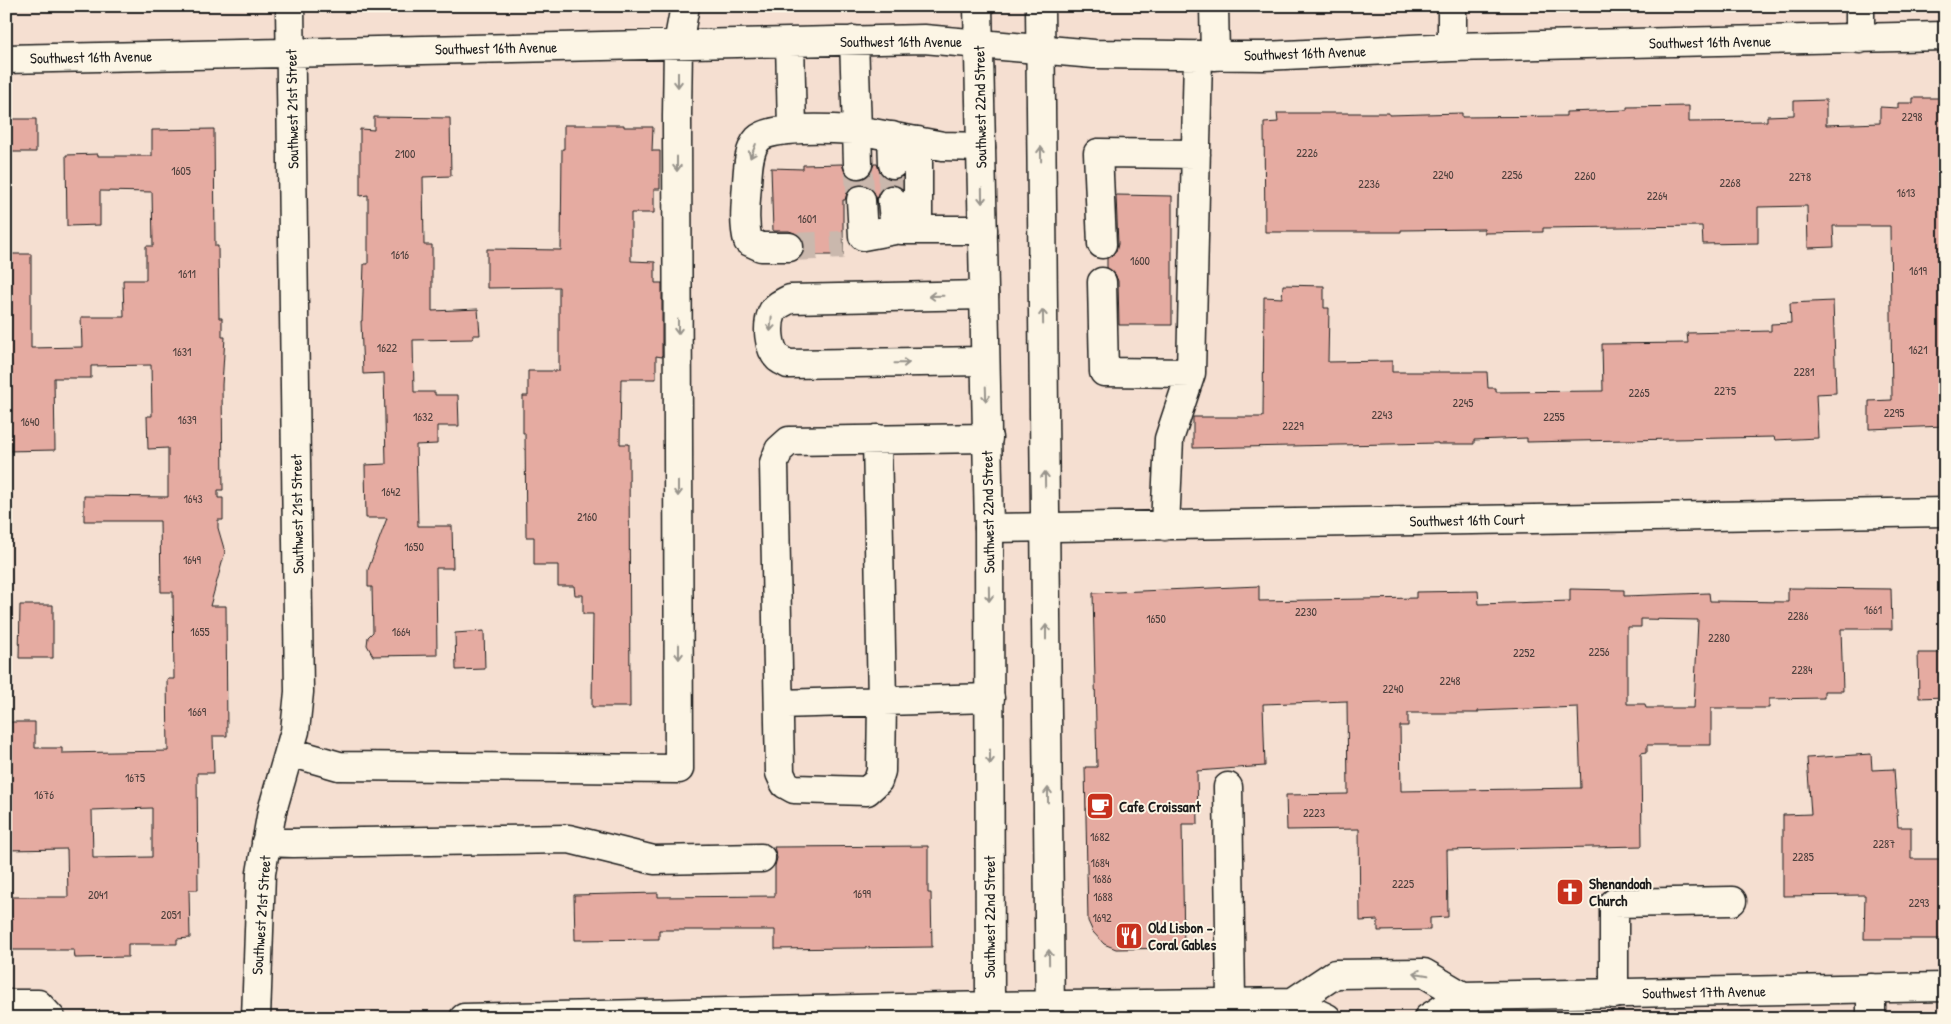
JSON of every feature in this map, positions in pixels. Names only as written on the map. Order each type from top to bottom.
[{"type":"street","name":"Southwest 21st Street","points":[[256,1018],[258,906],[261,873],[274,804],[295,731],[299,692],[290,6]]},
{"type":"street","points":[[290,752],[339,766],[679,769],[678,44],[684,6]]},
{"type":"street","name":"Southwest 22nd Street","points":[[978,6],[988,438],[990,698],[988,932],[990,1012]]},
{"type":"street","points":[[1040,6],[1050,1012]]},
{"type":"street","points":[[1165,526],[1169,439],[1191,373],[1196,154],[1214,6]]},
{"type":"street","points":[[1452,6],[1452,48]]},
{"type":"street","points":[[1860,6],[1860,38]]},
{"type":"street","name":"Southwest 16th Avenue","points":[[6,59],[924,39],[979,42],[1094,54],[1264,56],[1452,48],[1945,36]]},
{"type":"street","points":[[854,40],[858,164]]},
{"type":"street","points":[[790,42],[792,129]]},
{"type":"street","points":[[789,247],[761,247],[748,240],[744,224],[749,160],[757,141],[762,135],[792,129],[857,130],[943,146],[981,147]]},
{"type":"street","points":[[893,164],[905,139]]},
{"type":"street","points":[[905,139],[906,230]]},
{"type":"street","points":[[1102,244],[1098,153],[1196,154]]},
{"type":"street","points":[[861,200],[853,241],[906,230],[983,230]]},
{"type":"street","points":[[892,200],[906,230]]},
{"type":"street","points":[[1102,282],[1104,372],[1191,373]]},
{"type":"street","points":[[984,295],[790,299],[781,303],[772,312],[770,326],[771,346],[777,358],[788,364],[985,361]]},
{"type":"street","points":[[877,439],[882,702],[881,771],[878,781],[867,791],[794,789],[786,784],[780,773],[774,463],[779,450],[789,441],[877,439],[988,438]]},
{"type":"street","name":"Southwest 16th Court","points":[[988,528],[1945,512]]},
{"type":"street","points":[[779,704],[990,698]]},
{"type":"street","points":[[1228,786],[1231,1002]]},
{"type":"street","points":[[266,842],[569,839],[654,860],[761,858]]},
{"type":"street","points":[[1614,994],[1614,903],[1732,901]]},
{"type":"street","points":[[1293,1002],[1335,974],[1424,973],[1463,1007]]},
{"type":"street","name":"Southwest 17th Avenue","points":[[1463,1007],[1614,994],[1945,987]]},
{"type":"street","points":[[1871,988],[1872,1018]]},
{"type":"street","points":[[464,1018],[1050,1012],[1231,1002],[1293,1002],[1327,1018]]},
{"type":"street","points":[[6,1004],[38,1004],[51,1018]]},
{"type":"street","points":[[1428,1018],[1463,1007]]},
{"type":"building","points":[[1913,98],[1945,98],[1945,426],[1869,429],[1869,401],[1892,400],[1890,226],[1833,226],[1834,247],[1808,248],[1807,206],[1758,207],[1758,243],[1703,244],[1702,226],[1543,228],[1543,232],[1484,233],[1484,229],[1401,230],[1401,232],[1265,232],[1264,123],[1278,122],[1277,113],[1389,113],[1389,115],[1462,113],[1462,117],[1566,116],[1566,112],[1627,110],[1627,107],[1689,106],[1689,122],[1767,121],[1767,116],[1794,115],[1794,101],[1826,100],[1826,125],[1880,123],[1880,107],[1898,108],[1898,103],[1913,103]]},
{"type":"building","points":[[374,117],[450,118],[451,176],[423,177],[424,245],[432,245],[432,311],[478,309],[480,335],[473,335],[473,339],[413,340],[414,392],[435,392],[435,395],[458,395],[459,426],[437,426],[437,444],[416,445],[418,526],[452,526],[453,568],[436,568],[437,655],[373,656],[367,645],[368,637],[373,632],[372,587],[368,587],[368,570],[387,518],[366,518],[365,465],[386,464],[384,373],[363,374],[361,321],[364,264],[368,264],[368,195],[360,196],[360,129],[374,130]]},
{"type":"building","points":[[6,119],[36,119],[36,152],[6,152]]},
{"type":"building","points":[[564,125],[653,127],[652,151],[660,151],[660,189],[654,189],[654,213],[631,213],[631,261],[655,262],[655,283],[662,283],[662,357],[656,356],[656,379],[621,379],[620,444],[629,444],[630,707],[592,707],[593,614],[583,614],[583,595],[575,595],[574,586],[558,586],[558,565],[534,565],[534,537],[526,537],[523,396],[528,396],[528,371],[559,371],[559,287],[487,288],[487,249],[561,250]]},
{"type":"building","points":[[214,129],[215,246],[218,246],[219,318],[222,318],[222,337],[225,337],[222,385],[223,490],[218,490],[218,498],[223,498],[223,520],[218,520],[218,528],[225,552],[210,606],[226,606],[227,736],[213,736],[214,773],[197,773],[198,890],[189,890],[190,938],[177,939],[177,944],[128,944],[128,957],[75,958],[74,950],[6,950],[6,897],[68,897],[67,849],[6,850],[6,722],[35,722],[35,748],[62,748],[62,753],[168,751],[167,679],[174,679],[173,592],[161,592],[160,521],[84,521],[84,496],[168,497],[168,448],[148,449],[147,416],[152,416],[151,365],[91,366],[91,378],[54,378],[55,450],[6,451],[6,254],[31,254],[31,348],[82,347],[81,317],[124,317],[123,280],[146,280],[146,246],[153,246],[152,192],[100,191],[100,225],[67,226],[66,155],[152,156],[152,130]],"holes":[[[152,808],[152,857],[93,858],[92,810]]]},
{"type":"building","points":[[842,164],[845,173],[858,180],[867,177],[874,164],[877,164],[880,172],[886,178],[894,180],[902,176],[902,189],[891,184],[883,187],[878,193],[877,200],[874,192],[868,186],[860,184],[852,187],[847,193],[845,200],[843,200],[843,255],[803,255],[805,247],[803,240],[797,234],[789,231],[773,231],[771,168],[803,169],[803,165]]},
{"type":"building","points":[[1116,195],[1172,196],[1172,325],[1119,325],[1118,281],[1115,274],[1107,268],[1107,258],[1116,252],[1118,244]]},
{"type":"building","points":[[1283,285],[1324,286],[1324,308],[1329,308],[1328,362],[1392,361],[1392,372],[1487,372],[1488,388],[1496,388],[1496,392],[1603,391],[1602,344],[1688,343],[1687,333],[1771,331],[1771,324],[1791,323],[1790,303],[1833,301],[1836,393],[1816,394],[1818,438],[1775,440],[1774,437],[1527,442],[1527,438],[1474,440],[1474,444],[1438,443],[1193,448],[1193,417],[1263,417],[1264,297],[1282,298]]},
{"type":"building","points":[[1259,586],[1259,601],[1416,598],[1416,592],[1478,591],[1479,604],[1570,601],[1570,589],[1624,590],[1624,596],[1709,593],[1710,601],[1788,602],[1788,588],[1891,589],[1892,629],[1841,629],[1843,691],[1824,691],[1824,698],[1769,699],[1769,708],[1711,708],[1711,745],[1647,745],[1647,752],[1641,753],[1642,846],[1447,850],[1448,917],[1430,918],[1430,930],[1378,931],[1378,920],[1360,921],[1359,829],[1287,830],[1286,795],[1348,794],[1347,701],[1263,704],[1265,766],[1197,771],[1198,824],[1182,824],[1184,948],[1116,949],[1104,944],[1093,932],[1088,921],[1085,767],[1097,767],[1093,593]],"holes":[[[1641,619],[1698,620],[1694,708],[1646,708],[1645,704],[1627,704],[1627,627],[1641,627]],[[1578,707],[1581,788],[1401,791],[1400,726],[1408,726],[1408,713],[1478,713],[1478,711]]]},
{"type":"building","points":[[20,605],[53,605],[53,658],[19,658]]},
{"type":"building","points":[[484,631],[485,669],[456,670],[455,633]]},
{"type":"building","points":[[1918,653],[1945,653],[1945,697],[1919,698]]},
{"type":"building","points":[[1871,754],[1872,770],[1894,769],[1898,827],[1911,827],[1911,859],[1945,859],[1945,939],[1864,939],[1865,895],[1783,896],[1783,815],[1811,814],[1807,758]]},
{"type":"building","points":[[928,846],[928,893],[931,893],[932,947],[775,949],[775,930],[659,930],[659,939],[575,940],[574,895],[658,893],[658,897],[775,896],[775,866],[777,858],[774,847]]},
{"type":"tunnel","points":[[858,164],[861,200]]},
{"type":"tunnel","points":[[892,200],[893,164]]},
{"type":"tunnel","points":[[789,247],[843,245]]},
{"type":"place","name":"Cafe Croissant","points":[[1100,806]]},
{"type":"place","name":"Shenandoah Church","points":[[1570,892]]},
{"type":"place","name":"Old Lisbon - Coral Gables","points":[[1129,936]]}]
